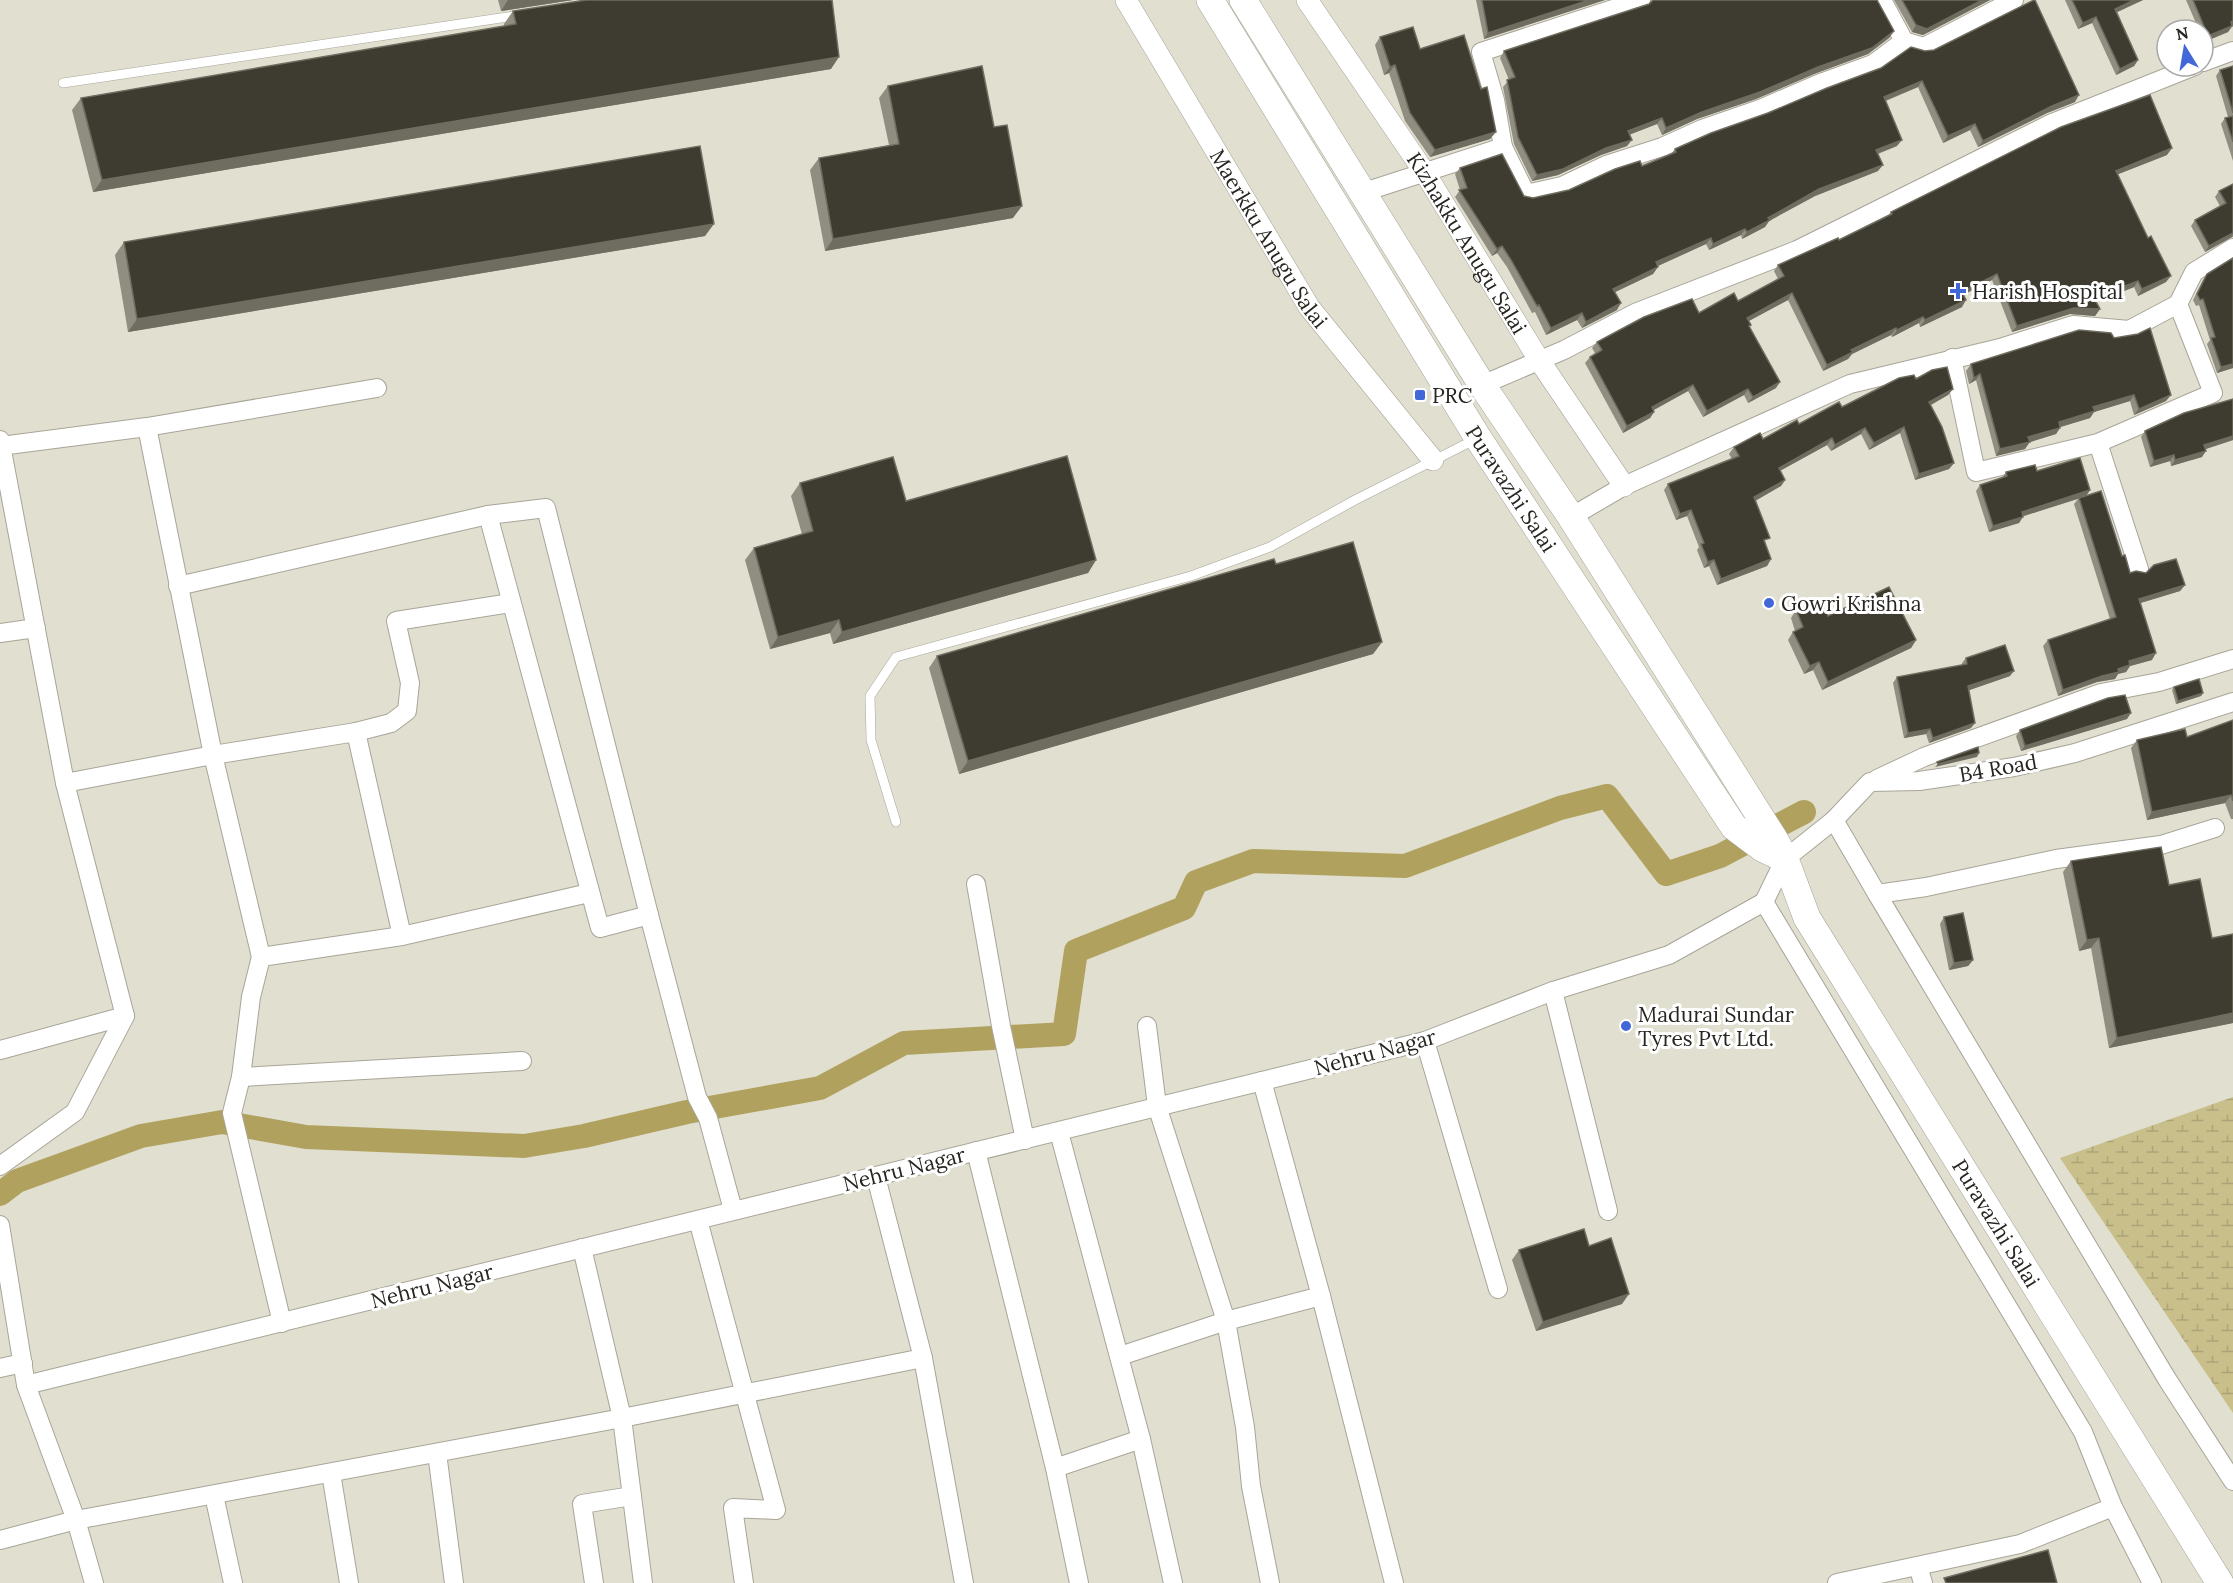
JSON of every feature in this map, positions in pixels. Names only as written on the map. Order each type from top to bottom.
[{"type":"main road","name":"Puravazhi Salai","points":[[1210,0],[1478,438],[1734,827],[1771,842]]},
{"type":"main road","name":"Puravazhi Salai","points":[[1243,0],[1482,385],[1571,517],[1771,842],[1806,918],[2220,1583]]},
{"type":"street","name":"Maerkku Anugu Salai","points":[[1126,0],[1309,307],[1433,460]]},
{"type":"street","name":"Kizhakku Anugu Salai","points":[[1307,0],[1425,173],[1539,360],[1624,486]]},
{"type":"street","points":[[1641,0],[1480,51],[1495,100],[1503,147],[1526,194],[1562,186],[1606,165],[1662,147],[1702,129],[1874,64],[1904,41]]},
{"type":"street","points":[[1882,0],[1904,41],[1924,47],[2014,0]]},
{"type":"street","points":[[2215,58],[2233,51]]},
{"type":"street","points":[[1482,385],[1564,350],[1635,313],[1797,250],[2052,123],[2165,78]]},
{"type":"street","points":[[1361,193],[1503,147]]},
{"type":"street","points":[[1571,517],[1624,486],[1850,384],[2000,348],[2073,325],[2128,330],[2178,304],[2194,273],[2233,248]]},
{"type":"street","points":[[1952,358],[1976,472],[2098,443],[2212,393],[2178,304]]},
{"type":"street","points":[[0,1166],[75,1112],[125,1017],[65,783],[0,444],[147,427],[376,388]]},
{"type":"street","points":[[147,427],[213,755],[261,957],[250,997],[241,1077],[232,1113],[282,1323]]},
{"type":"street","points":[[2098,443],[2139,569]]},
{"type":"street","points":[[178,586],[488,515],[546,508],[697,1097],[708,1118],[733,1210]]},
{"type":"street","points":[[488,515],[600,928],[649,915]]},
{"type":"street","points":[[65,783],[213,755],[356,732],[391,723],[407,711],[410,683],[396,621],[511,603]]},
{"type":"street","points":[[0,633],[36,628]]},
{"type":"street","points":[[2152,1583],[2113,1508],[2084,1432],[1764,902],[1771,842],[1834,820],[1870,782],[1924,757],[2101,693],[2158,682],[2233,659]]},
{"type":"street","name":"B4 Road","points":[[1870,782],[1919,781],[2014,768],[2075,753],[2233,702]]},
{"type":"street","points":[[356,732],[402,936]]},
{"type":"street","points":[[1834,820],[2168,1380],[2233,1481]]},
{"type":"street","points":[[1877,894],[1926,887],[2056,859],[2161,845],[2215,828]]},
{"type":"street","points":[[976,884],[1003,1037],[1025,1140]]},
{"type":"street","points":[[261,957],[402,936],[589,893]]},
{"type":"street","name":"Nehru Nagar","points":[[26,1385],[1425,1041],[1553,992],[1669,955],[1764,902]]},
{"type":"street","points":[[1553,992],[1608,1211]]},
{"type":"street","points":[[0,1050],[125,1017]]},
{"type":"street","points":[[1147,1026],[1157,1106],[1226,1321],[1245,1427],[1251,1486],[1270,1583]]},
{"type":"street","points":[[1425,1041],[1498,1289]]},
{"type":"street","points":[[241,1077],[522,1061]]},
{"type":"street","points":[[1262,1081],[1321,1296],[1394,1583]]},
{"type":"street","points":[[1059,1132],[1141,1439],[1173,1583]]},
{"type":"street","points":[[976,1151],[1055,1468],[1079,1583]]},
{"type":"street","points":[[876,1177],[923,1358],[964,1583]]},
{"type":"street","points":[[698,1220],[776,1510],[733,1508],[744,1583]]},
{"type":"street","points":[[0,1225],[26,1385],[76,1520],[94,1583]]},
{"type":"street","points":[[582,1248],[622,1418],[643,1583]]},
{"type":"street","points":[[1120,1356],[1226,1321],[1321,1296]]},
{"type":"street","points":[[0,1540],[76,1520],[622,1418],[923,1358]]},
{"type":"street","points":[[0,1368],[23,1363]]},
{"type":"street","points":[[1055,1468],[1141,1439]]},
{"type":"street","points":[[437,1453],[454,1583]]},
{"type":"street","points":[[330,1473],[349,1583]]},
{"type":"street","points":[[214,1495],[233,1583]]},
{"type":"street","points":[[594,1583],[582,1504],[632,1496]]},
{"type":"street","points":[[1837,1583],[1920,1574],[2020,1544],[2113,1508]]},
{"type":"lane","points":[[63,83],[536,12]]},
{"type":"lane","points":[[896,822],[871,740],[870,696],[896,657],[1202,572],[1270,547],[1478,438]]},
{"type":"green space","points":[[2233,1097],[2233,1413],[2060,1158]]},
{"type":"building","points":[[586,0],[832,0],[839,57],[102,180],[81,98],[516,24],[513,11]]},
{"type":"building","points":[[1482,0],[1589,0],[1488,33]]},
{"type":"building","points":[[1653,0],[1877,0],[1894,31],[1872,48],[1702,112],[1666,128],[1662,118],[1628,131],[1632,140],[1606,148],[1563,169],[1537,175],[1518,137],[1507,80],[1515,77],[1504,51],[1649,4]]},
{"type":"building","points":[[1902,0],[1982,0],[1927,29],[1916,25]]},
{"type":"building","points":[[2035,0],[2079,95],[1983,141],[1975,124],[1948,136],[1922,81],[1884,97],[1902,140],[1876,150],[1883,165],[1819,189],[1747,232],[1745,229],[1713,244],[1711,238],[1656,262],[1658,267],[1613,289],[1621,303],[1586,322],[1582,313],[1551,328],[1502,246],[1497,249],[1459,190],[1467,188],[1460,168],[1502,154],[1524,196],[1533,198],[1569,190],[1615,169],[1640,161],[1642,166],[1676,152],[1675,149],[1711,133],[1881,68],[1911,47],[1925,51],[1934,50]]},
{"type":"building","points":[[2072,0],[2134,0],[2115,9],[2138,60],[2120,69],[2096,17],[2083,23]]},
{"type":"building","points":[[2193,0],[2233,0],[2232,26],[2215,33],[2215,18],[2200,18]]},
{"type":"building","points":[[1413,27],[1420,49],[1464,35],[1481,89],[1487,87],[1496,132],[1435,150],[1410,113],[1395,65],[1390,67],[1380,37]]},
{"type":"building","points":[[982,66],[994,127],[1007,125],[1022,206],[833,239],[819,158],[899,144],[888,86]]},
{"type":"building","points":[[2233,66],[2233,113],[2220,70]]},
{"type":"building","points":[[2150,95],[2172,148],[2116,171],[2148,238],[2151,236],[2171,276],[2142,289],[2138,281],[2094,298],[2100,309],[2074,308],[2017,326],[1997,274],[1962,292],[1966,300],[1925,320],[1923,317],[1897,330],[1896,328],[1851,350],[1853,352],[1827,365],[1792,293],[1747,318],[1751,325],[1749,326],[1780,382],[1753,397],[1748,389],[1707,411],[1693,385],[1652,407],[1654,412],[1627,426],[1590,357],[1602,350],[1597,342],[1644,317],[1692,299],[1699,313],[1734,293],[1738,301],[1784,276],[1778,265],[1838,238],[1839,240],[2061,127]]},
{"type":"building","points":[[2233,116],[2233,142],[2225,118]]},
{"type":"building","points":[[700,146],[714,224],[137,319],[124,242]]},
{"type":"building","points":[[2233,184],[2233,233],[2209,246],[2195,220],[2226,203],[2219,191]]},
{"type":"building","points":[[2233,258],[2233,364],[2221,367],[2211,338],[2215,337],[2203,299],[2200,300],[2197,294],[2207,274]]},
{"type":"building","points":[[2150,328],[2171,395],[2139,409],[2134,395],[2093,407],[2095,411],[2059,422],[2060,428],[2028,437],[2030,442],[2000,449],[1980,374],[1974,378],[1971,364],[2079,330],[2111,333],[2114,338],[2138,334]]},
{"type":"building","points":[[1947,367],[1953,389],[1929,402],[1942,427],[1954,463],[1919,474],[1904,427],[1874,443],[1865,428],[1835,445],[1832,438],[1779,468],[1785,480],[1754,497],[1770,538],[1764,540],[1771,559],[1721,579],[1714,560],[1708,562],[1701,544],[1704,543],[1691,510],[1680,514],[1668,484],[1739,456],[1734,447],[1760,433],[1763,439],[1797,420],[1799,424],[1839,402],[1842,407],[1899,378],[1914,375],[1916,379],[1932,370]]},
{"type":"building","points":[[2233,399],[2233,436],[2204,445],[2206,451],[2175,460],[2174,455],[2154,461],[2145,431],[2184,413]]},
{"type":"building","points":[[1067,456],[1096,560],[842,632],[839,620],[778,637],[754,548],[813,531],[800,483],[893,457],[906,501]]},
{"type":"building","points":[[2080,458],[2090,490],[2022,512],[2023,517],[1993,526],[1980,485],[2007,476],[2006,472],[2035,465],[2037,471]]},
{"type":"building","points":[[2101,491],[2122,556],[2125,555],[2130,573],[2136,571],[2146,573],[2154,565],[2176,559],[2185,585],[2139,599],[2156,653],[2129,661],[2130,665],[2118,669],[2119,672],[2063,690],[2048,640],[2116,617],[2079,498]]},
{"type":"building","points":[[1353,542],[1382,642],[968,761],[937,656],[1274,559],[1276,564]]},
{"type":"building","points":[[1889,587],[1916,640],[1828,682],[1819,662],[1810,666],[1793,632],[1803,627],[1796,610],[1822,600],[1828,616]]},
{"type":"building","points":[[2005,645],[2014,671],[1968,686],[1975,723],[1933,738],[1930,729],[1908,733],[1897,677],[1967,664],[1966,658]]},
{"type":"building","points":[[2199,679],[2203,693],[2178,701],[2174,687]]},
{"type":"building","points":[[2125,695],[2131,713],[2025,746],[2020,730],[2108,698]]},
{"type":"building","points":[[2233,720],[2233,801],[2231,795],[2152,812],[2137,740],[2185,729],[2187,737]]},
{"type":"building","points":[[1978,747],[1979,753],[1938,764],[1937,762]]},
{"type":"building","points":[[2161,847],[2169,885],[2200,879],[2212,938],[2233,934],[2233,1013],[2117,1038],[2099,938],[2087,940],[2071,861]]},
{"type":"building","points":[[1963,913],[1973,960],[1954,963],[1944,917]]},
{"type":"building","points":[[1584,1229],[1589,1246],[1611,1238],[1629,1294],[1543,1322],[1519,1250]]},
{"type":"building","points":[[2048,1550],[2057,1583],[1946,1583],[1944,1578]]},
{"type":"waterway","points":[[0,1194],[17,1181],[141,1136],[222,1122],[306,1137],[524,1146],[584,1136],[687,1112],[820,1088],[904,1043],[1064,1034],[1076,951],[1184,908],[1196,882],[1253,861],[1405,866],[1560,808],[1607,796],[1666,874],[1720,856],[1804,812]]},
{"type":"place","name":"Harish Hospital","points":[[1958,291]]},
{"type":"place","name":"PRC","points":[[1420,395]]},
{"type":"place","name":"Gowri Krishna","points":[[1769,603]]},
{"type":"place","name":"Madurai Sundar Tyres Pvt Ltd.","points":[[1626,1026]]}]
